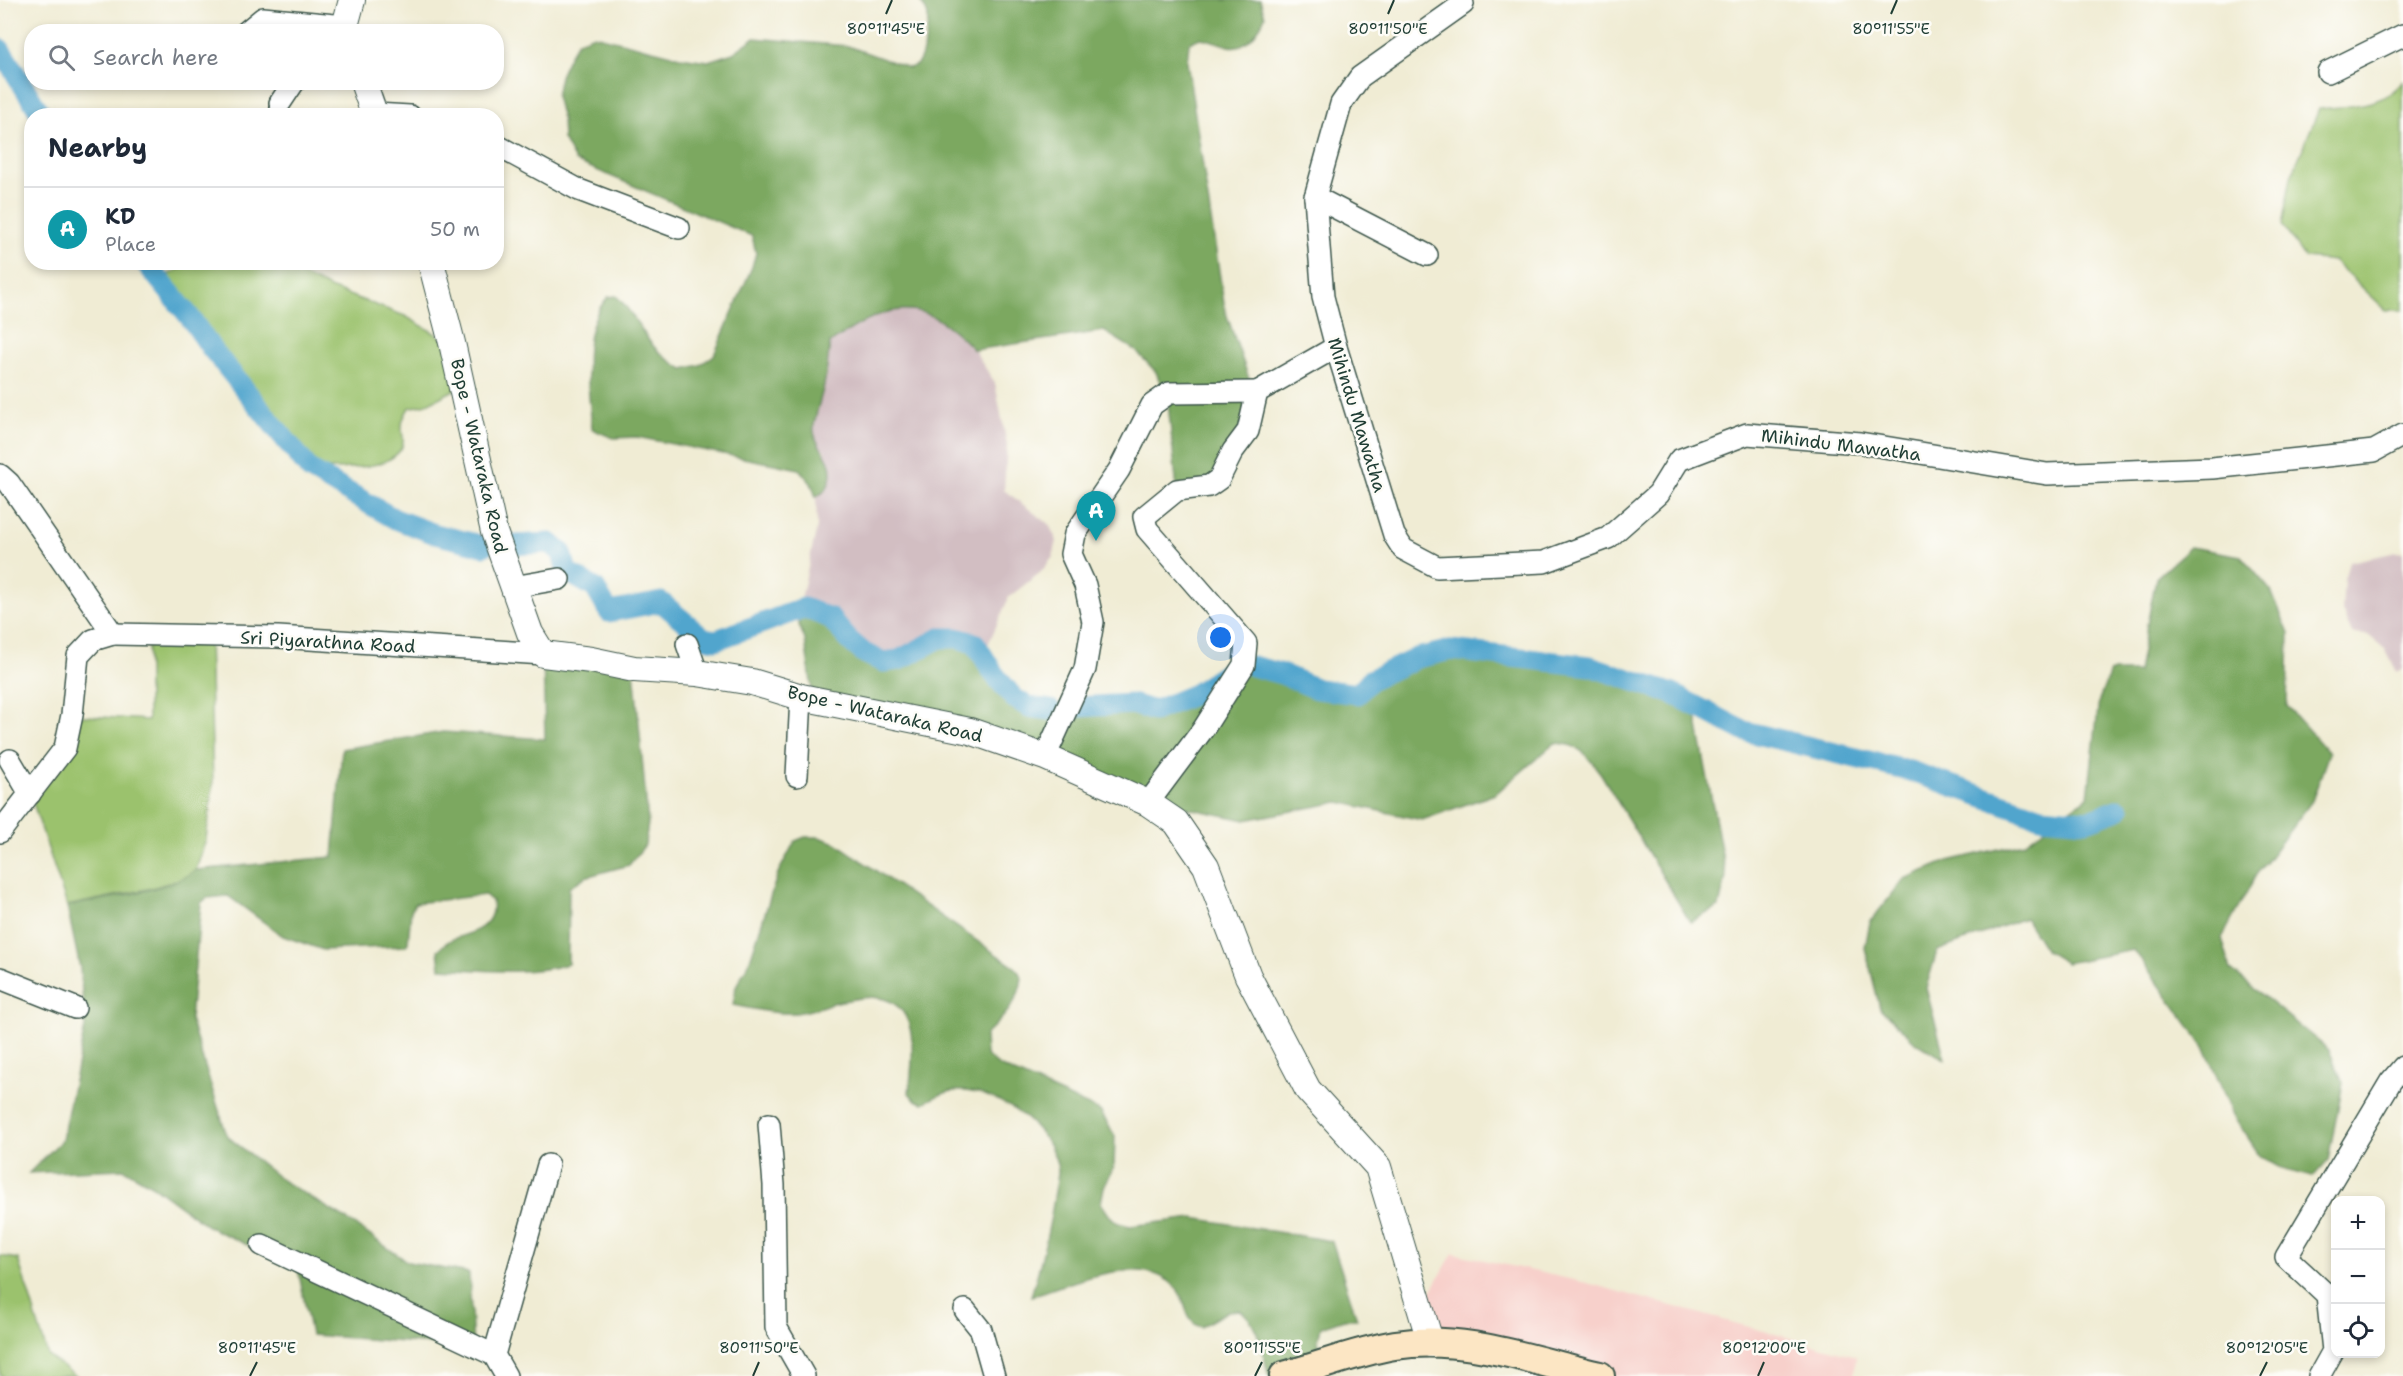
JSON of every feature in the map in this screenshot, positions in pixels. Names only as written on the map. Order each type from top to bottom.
[{"type":"main road","points":[[1284,1376],[1323,1371],[1367,1351],[1398,1345],[1431,1344],[1479,1346],[1600,1376]]},
{"type":"street","points":[[346,24],[352,0]]},
{"type":"street","name":"Mihindu Mawatha","points":[[1463,4],[1360,77],[1341,104],[1315,197],[1323,297],[1336,347],[1394,535],[1403,549],[1437,567],[1544,562],[1608,538],[1658,494],[1679,460],[1747,434],[1860,443],[2047,474],[2212,468],[2374,451],[2403,435]]},
{"type":"street","points":[[256,24],[263,18],[304,24]]},
{"type":"street","points":[[2328,72],[2403,35]]},
{"type":"street","points":[[280,103],[289,90]]},
{"type":"street","points":[[366,90],[372,108]]},
{"type":"street","points":[[504,149],[579,190],[679,228]]},
{"type":"street","points":[[1315,197],[1427,255]]},
{"type":"street","name":"Bope - Wataraka Road","points":[[433,270],[494,532],[530,633],[543,654],[591,660],[634,669],[697,673],[752,682],[801,697],[970,731],[1045,757],[1148,803],[1176,822],[1206,866],[1248,976],[1308,1090],[1378,1167],[1431,1344]]},
{"type":"street","points":[[1045,757],[1085,669],[1093,622],[1085,585],[1071,554],[1075,534],[1119,470],[1152,405],[1169,393],[1257,392],[1336,347]]},
{"type":"street","points":[[1148,803],[1204,728],[1244,665],[1246,643],[1147,529],[1143,517],[1177,490],[1209,486],[1219,479],[1233,450],[1248,431],[1257,392]]},
{"type":"street","points":[[0,475],[9,483],[113,634]]},
{"type":"street","points":[[513,587],[559,579]]},
{"type":"street","name":"Sri Piyarathna Road","points":[[0,832],[65,748],[72,715],[78,656],[93,640],[113,634],[278,637],[543,654]]},
{"type":"street","points":[[687,644],[697,673]]},
{"type":"street","points":[[797,776],[801,697]]},
{"type":"street","points":[[10,760],[30,794]]},
{"type":"street","points":[[0,978],[75,1008]]},
{"type":"street","points":[[2319,1376],[2333,1351],[2327,1295],[2286,1257],[2391,1081],[2403,1067]]},
{"type":"street","points":[[769,1124],[774,1185],[776,1327],[804,1376]]},
{"type":"street","points":[[494,1354],[548,1165]]},
{"type":"street","points":[[262,1245],[494,1354],[506,1376]]},
{"type":"street","points":[[964,1310],[981,1330],[994,1376]]},
{"type":"shaded area","points":[[903,310],[925,312],[953,327],[974,350],[995,383],[1007,445],[1004,490],[1050,525],[1057,541],[1053,557],[1041,572],[1009,597],[983,656],[974,643],[940,638],[899,660],[883,662],[864,653],[830,618],[799,608],[817,527],[816,497],[821,494],[825,451],[816,441],[813,428],[824,383],[830,343],[856,325],[881,312]]},
{"type":"shaded area","points":[[2397,552],[2403,553],[2403,669],[2397,672],[2385,649],[2368,635],[2352,634],[2342,611],[2344,579],[2349,562]]},
{"type":"shaded area","points":[[1453,1253],[1587,1283],[1856,1356],[1854,1376],[1600,1376],[1431,1344],[1420,1311]]},
{"type":"green space","points":[[919,0],[1260,0],[1265,16],[1252,38],[1235,46],[1200,38],[1189,43],[1187,62],[1225,310],[1255,396],[1219,479],[1177,490],[1168,403],[1156,372],[1135,350],[1104,331],[974,350],[937,319],[921,312],[904,310],[888,312],[870,319],[830,343],[814,433],[827,457],[831,471],[828,486],[816,497],[811,483],[799,469],[637,437],[613,438],[592,429],[587,360],[589,343],[598,311],[608,297],[616,296],[621,301],[650,342],[665,357],[683,369],[700,365],[714,355],[756,253],[752,236],[575,161],[563,139],[562,119],[556,96],[560,76],[578,41],[594,35],[680,57],[708,61],[733,53],[754,38],[848,46],[909,68],[919,61],[924,49],[928,21],[925,8]]},
{"type":"green space","points":[[2403,81],[2403,310],[2386,310],[2334,261],[2305,258],[2282,225],[2291,177],[2319,109],[2365,104],[2386,96]]},
{"type":"green space","points":[[176,270],[292,270],[330,288],[405,316],[452,343],[462,386],[427,404],[409,408],[403,421],[401,449],[384,462],[359,467],[310,470],[211,348],[159,279]]},
{"type":"green space","points":[[2190,547],[2241,556],[2271,591],[2289,634],[2287,706],[2329,753],[2312,801],[2256,875],[2222,938],[2231,970],[2329,1050],[2343,1083],[2328,1160],[2313,1177],[2285,1170],[2260,1156],[2233,1115],[2205,1048],[2134,950],[2066,963],[2046,951],[2025,918],[1937,951],[1926,988],[1945,1059],[1917,1044],[1880,1008],[1865,948],[1870,922],[1904,879],[1948,861],[2024,843],[2088,797],[2099,700],[2110,672],[2138,672],[2156,578]]},
{"type":"green space","points":[[799,608],[822,613],[857,647],[880,661],[898,661],[946,638],[969,641],[980,650],[1004,688],[1019,702],[1033,708],[1050,708],[1084,700],[1108,699],[1155,711],[1195,694],[1241,662],[1282,674],[1317,689],[1358,694],[1370,680],[1417,658],[1451,650],[1590,666],[1673,694],[1694,705],[1726,876],[1719,907],[1690,922],[1601,774],[1582,752],[1571,746],[1555,743],[1495,794],[1422,820],[1339,802],[1245,820],[1149,800],[1060,757],[813,697],[805,640],[799,625]]},
{"type":"green space","points":[[148,633],[209,637],[213,785],[206,839],[196,870],[187,877],[152,888],[67,906],[30,794],[72,715],[148,720]]},
{"type":"green space","points":[[543,654],[634,669],[648,823],[645,845],[629,865],[585,877],[569,888],[568,964],[521,971],[440,968],[438,950],[447,942],[481,928],[490,917],[492,901],[485,895],[415,903],[411,911],[408,943],[405,946],[323,950],[283,936],[228,896],[207,898],[201,903],[190,1019],[227,1136],[283,1181],[346,1219],[408,1262],[469,1273],[473,1347],[311,1335],[298,1269],[209,1227],[153,1186],[124,1169],[29,1173],[62,1140],[85,1027],[80,968],[67,906],[152,889],[169,884],[196,870],[333,857],[342,749],[443,732],[545,739]]},
{"type":"green space","points":[[805,837],[819,837],[836,843],[1016,968],[1022,978],[1020,987],[1014,1003],[985,1035],[986,1055],[999,1066],[1100,1111],[1115,1136],[1114,1167],[1104,1187],[1101,1203],[1118,1223],[1130,1226],[1193,1218],[1332,1241],[1357,1319],[1344,1319],[1321,1327],[1318,1339],[1321,1366],[1284,1376],[1269,1376],[1256,1331],[1247,1316],[1240,1310],[1228,1311],[1201,1327],[1191,1321],[1177,1289],[1163,1278],[1146,1272],[1107,1273],[1031,1296],[1047,1235],[1058,1170],[1054,1154],[1033,1125],[1003,1103],[969,1091],[941,1094],[923,1103],[915,1100],[909,1093],[912,1039],[909,1026],[904,1014],[896,1005],[884,999],[858,998],[794,1013],[733,1005],[736,986],[749,963],[778,873],[795,841]]},
{"type":"green space","points":[[0,1256],[18,1259],[48,1356],[76,1376],[0,1376]]},
{"type":"waterway","points":[[0,49],[24,87]]},
{"type":"waterway","points":[[26,90],[37,108]]},
{"type":"waterway","points":[[152,270],[189,316],[211,348],[310,470],[395,519],[435,534],[484,546]]},
{"type":"waterway","points":[[514,545],[550,543],[562,553],[567,572],[595,588],[609,612],[661,602],[704,638],[716,640],[804,608],[830,618],[864,653],[883,662],[899,660],[940,638],[957,638],[975,643],[994,674],[1014,698],[1029,707],[1051,710]]},
{"type":"waterway","points":[[1252,666],[1282,674],[1317,689],[1358,694],[1370,680],[1417,658],[1451,650],[1590,666],[1673,694],[1744,731],[1910,771],[2041,817],[2087,821],[2119,809]]},
{"type":"waterway","points":[[1075,707],[1132,704],[1154,711],[1195,694],[1240,664]]},
{"type":"place","name":"KD","points":[[1096,541]]}]
